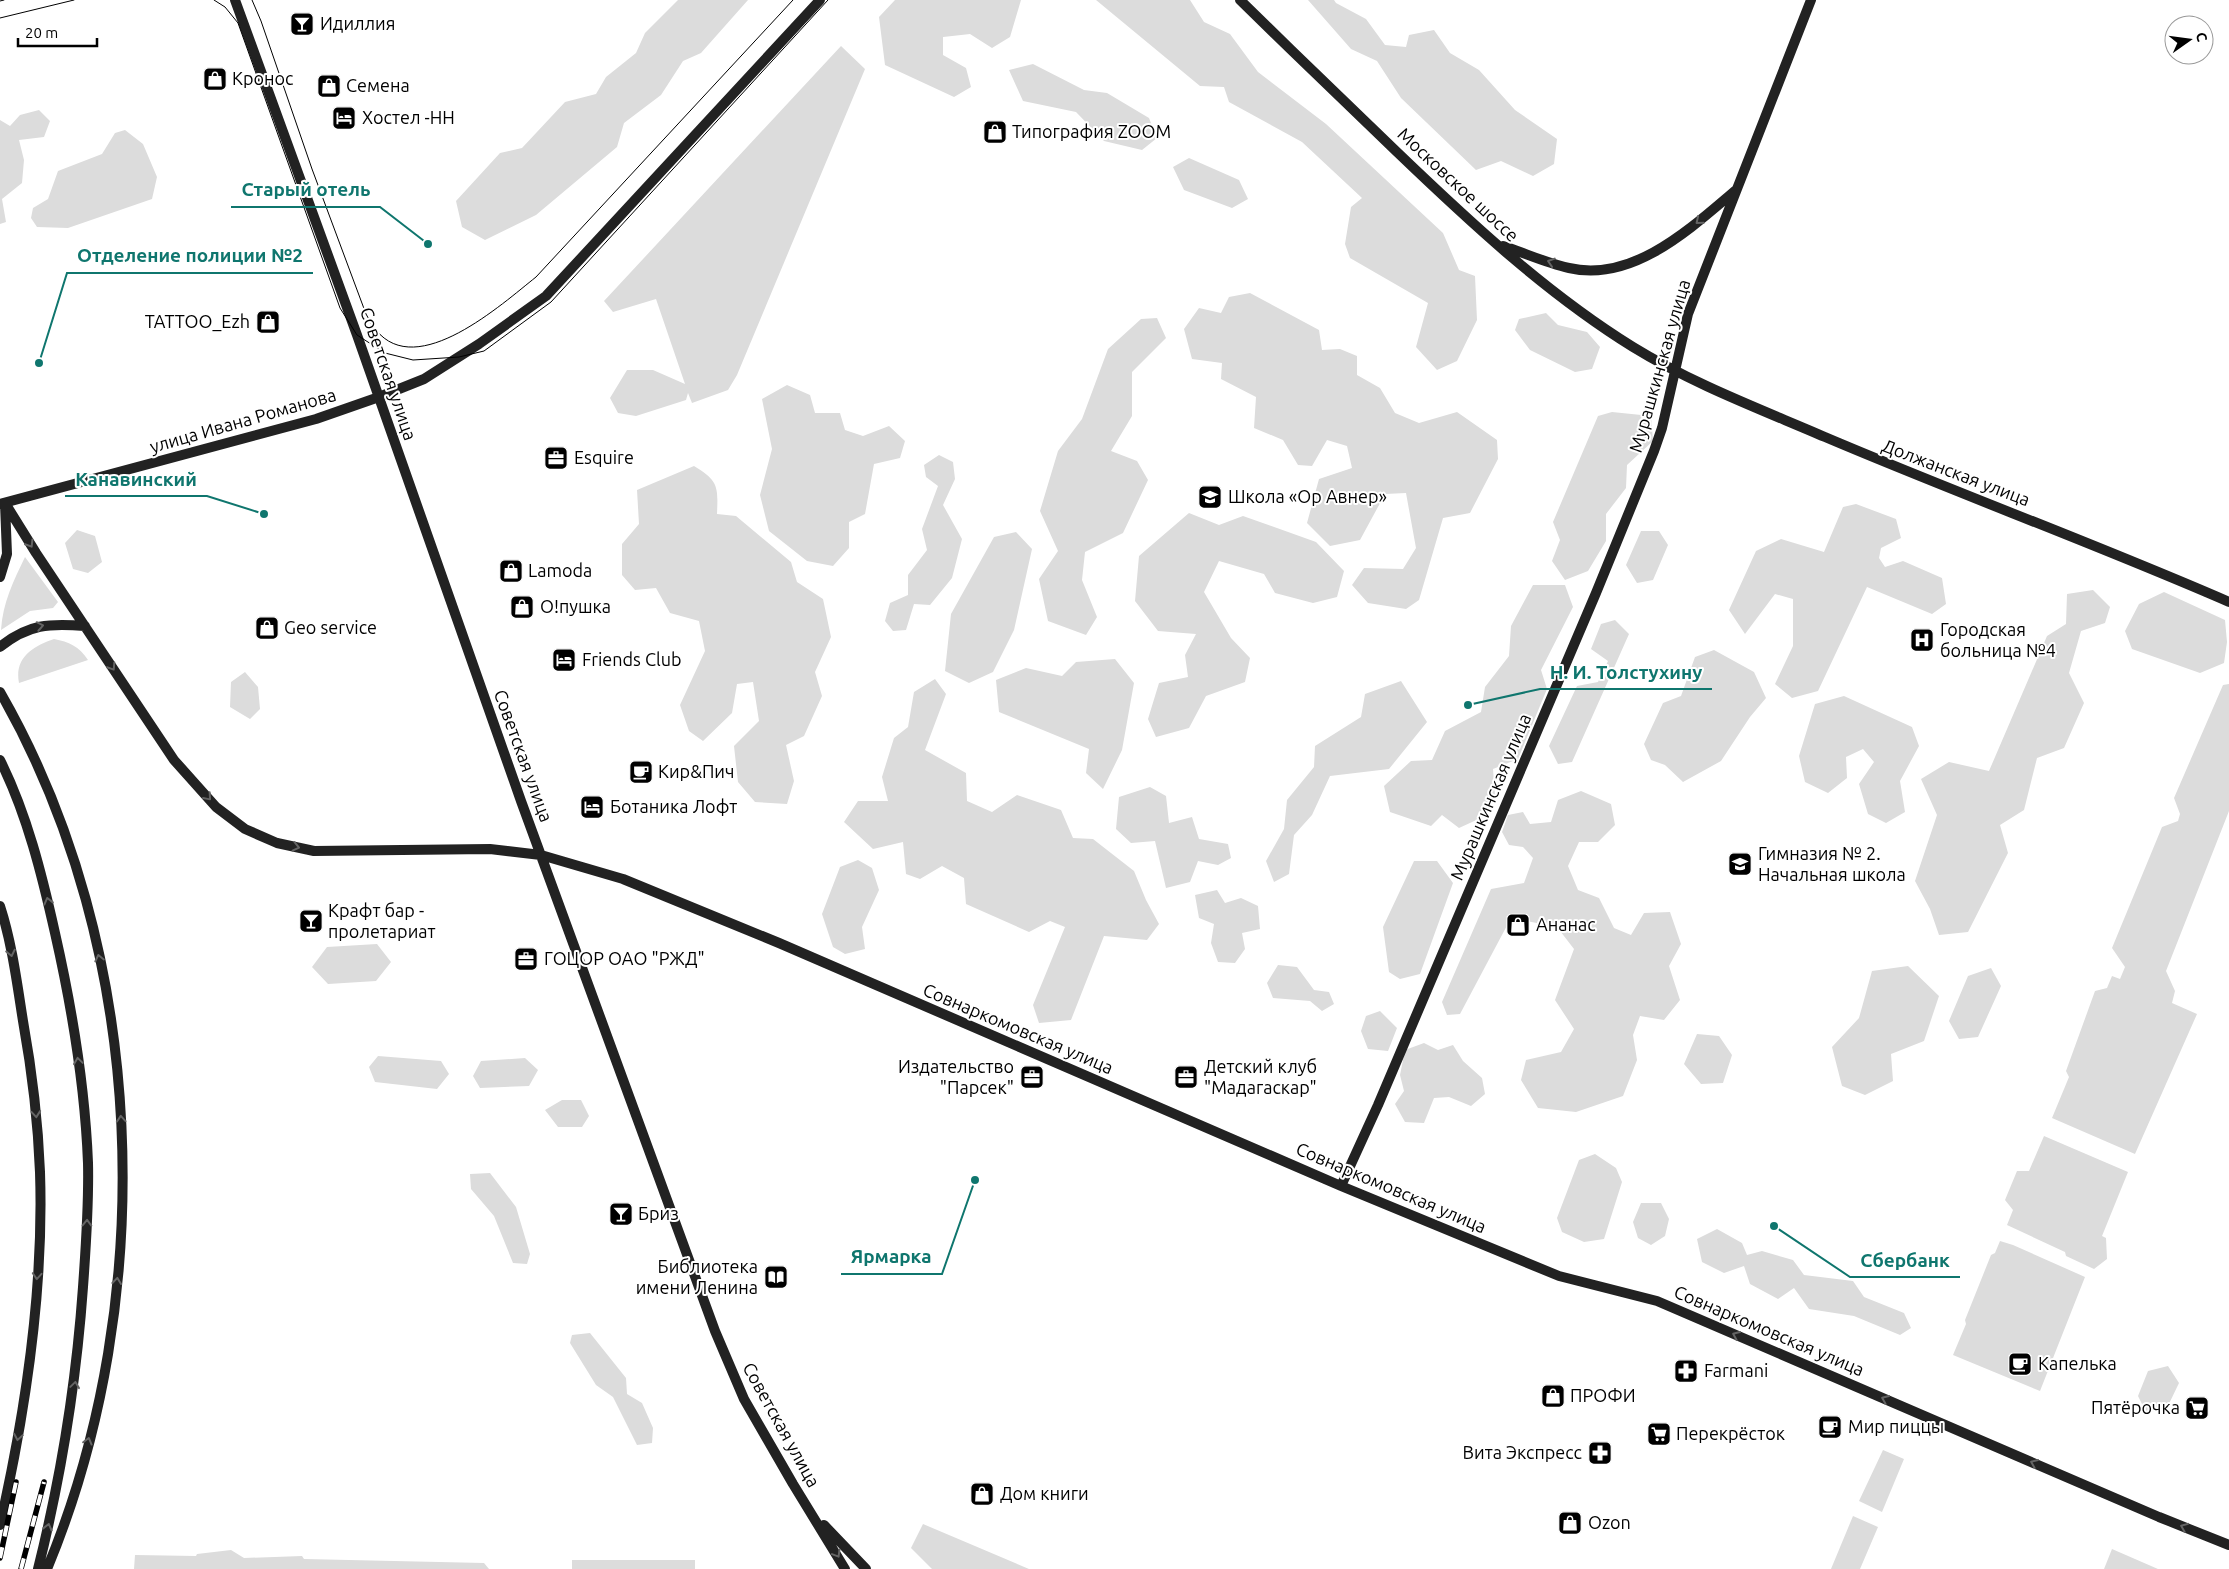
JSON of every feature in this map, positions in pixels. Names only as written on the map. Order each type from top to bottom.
[{"type":"main road","name":"Советская улица","points":[[235,0],[277,112],[541,855],[715,1331],[744,1399],[845,1569]]},
{"type":"main road","name":"улица Ивана Романова","points":[[2,504],[316,419],[379,398],[424,379],[479,344],[546,296],[820,0]]},
{"type":"main road","name":"Московское шоссе","points":[[1240,0],[1469,221],[1523,267],[1579,310],[1631,346],[1674,370]]},
{"type":"main road","name":"Мурашкинская улица","points":[[1341,1186],[1382,1097],[1596,593],[1650,460],[1662,428],[1688,314],[1812,0]]},
{"type":"main road","name":"Мурашкинская улица","points":[[1498,245],[1570,268],[1600,269],[1626,264],[1651,254],[1685,234],[1737,190]]},
{"type":"main road","name":"Должанская улица","points":[[1674,370],[1724,395],[1884,462],[2136,562],[2229,602]]},
{"type":"main road","name":"Совнаркомовская улица","points":[[2,504],[174,760],[216,807],[245,829],[277,843],[314,851],[490,848],[541,855],[622,879],[779,943],[1341,1186],[1559,1276],[1657,1301],[2159,1517],[2229,1545]]},
{"type":"main road","points":[[0,577],[7,554],[2,504]]},
{"type":"main road","points":[[0,647],[14,636],[35,626],[57,624],[85,626]]},
{"type":"main road","points":[[0,692],[47,785],[79,870],[100,962],[116,1046],[123,1136],[120,1258],[105,1379],[62,1534],[47,1569]]},
{"type":"main road","points":[[1,762],[29,832],[64,974],[84,1108],[88,1164],[87,1234],[77,1364],[58,1484],[38,1569]]},
{"type":"main road","points":[[0,906],[17,981],[27,1045],[36,1109],[40,1172],[40,1237],[30,1361],[11,1478],[0,1525]]},
{"type":"main road","name":"Советская улица","points":[[810,1510],[866,1569]]},
{"type":"shaded area","points":[[678,0],[748,0],[701,53],[683,61],[661,95],[624,123],[617,147],[536,215],[485,240],[462,227],[456,201],[500,153],[522,148],[565,102],[596,94],[606,77],[636,53],[645,33]]},
{"type":"shaded area","points":[[895,0],[1021,0],[1010,37],[992,48],[970,34],[943,37],[943,55],[966,68],[971,87],[954,97],[885,65],[879,17]]},
{"type":"shaded area","points":[[1096,0],[1190,0],[1204,22],[1230,34],[1258,72],[1326,124],[1443,233],[1459,270],[1475,276],[1477,320],[1457,361],[1437,370],[1416,347],[1428,303],[1350,258],[1345,244],[1351,207],[1362,198],[1302,142],[1229,102],[1224,87],[1200,86]]},
{"type":"shaded area","points":[[1308,0],[1334,0],[1336,3],[1366,19],[1385,45],[1406,47],[1409,35],[1434,30],[1450,53],[1479,70],[1515,110],[1557,139],[1554,164],[1533,176],[1501,161],[1476,170],[1401,98],[1377,61],[1351,49]]},
{"type":"shaded area","points":[[841,46],[865,69],[737,375],[728,390],[692,403],[688,393],[686,400],[636,416],[618,413],[610,398],[627,370],[653,370],[685,384],[656,299],[613,312],[604,301]]},
{"type":"shaded area","points":[[1033,64],[1084,90],[1107,93],[1149,118],[1157,138],[1142,150],[1104,141],[1076,112],[1023,101],[1009,70]]},
{"type":"shaded area","points":[[39,110],[50,121],[44,137],[19,140],[24,160],[22,183],[2,199],[6,222],[0,224],[0,120],[10,126],[20,115]]},
{"type":"shaded area","points":[[125,130],[143,144],[157,177],[152,199],[68,228],[37,227],[31,218],[33,208],[48,199],[58,171],[102,154],[115,133]]},
{"type":"shaded area","points":[[1189,158],[1239,180],[1248,199],[1232,208],[1184,190],[1173,167]]},
{"type":"shaded area","points":[[1250,293],[1319,330],[1322,350],[1340,349],[1357,356],[1357,375],[1380,388],[1395,413],[1419,423],[1457,412],[1497,440],[1498,459],[1470,513],[1443,518],[1419,600],[1406,609],[1368,603],[1352,585],[1364,568],[1403,569],[1416,548],[1406,493],[1385,494],[1360,540],[1330,546],[1307,523],[1319,479],[1352,468],[1347,446],[1327,440],[1312,466],[1298,465],[1283,440],[1254,428],[1256,397],[1221,379],[1222,363],[1192,359],[1184,329],[1199,308],[1221,313],[1229,297]]},
{"type":"shaded area","points":[[1546,313],[1558,325],[1587,332],[1600,347],[1592,369],[1575,372],[1530,350],[1515,330],[1519,319]]},
{"type":"shaded area","points":[[1157,318],[1166,338],[1132,372],[1132,416],[1111,451],[1137,461],[1148,480],[1123,533],[1085,552],[1082,580],[1097,617],[1086,635],[1048,621],[1039,579],[1058,551],[1040,511],[1058,451],[1082,419],[1108,349],[1141,319]]},
{"type":"shaded area","points":[[787,385],[810,395],[815,413],[840,413],[845,430],[863,436],[889,426],[905,441],[900,458],[874,464],[865,514],[849,522],[849,548],[833,566],[807,561],[769,531],[760,495],[772,449],[762,399]]},
{"type":"shaded area","points":[[1612,412],[1651,416],[1653,441],[1627,465],[1626,488],[1606,514],[1606,541],[1588,571],[1565,580],[1552,561],[1560,540],[1553,522],[1598,416]]},
{"type":"shaded area","points":[[939,455],[953,462],[955,479],[943,505],[962,539],[952,578],[930,605],[914,604],[906,630],[893,631],[885,621],[890,603],[908,595],[908,575],[927,550],[922,529],[938,486],[926,477],[924,465]]},
{"type":"shaded area","points":[[694,466],[713,481],[717,491],[717,514],[736,516],[791,562],[797,582],[823,599],[831,637],[815,672],[822,696],[804,736],[786,745],[794,781],[787,804],[755,802],[738,782],[734,746],[759,721],[753,682],[737,684],[732,713],[703,741],[689,731],[680,705],[705,651],[699,621],[670,613],[656,588],[635,590],[622,575],[622,544],[639,524],[637,490]]},
{"type":"shaded area","points":[[1856,504],[1896,519],[1901,538],[1881,548],[1879,558],[1885,567],[1903,561],[1942,578],[1946,604],[1932,614],[1867,587],[1818,691],[1792,698],[1775,684],[1793,646],[1793,599],[1775,594],[1745,634],[1729,610],[1756,551],[1781,539],[1824,552],[1843,507]]},
{"type":"shaded area","points":[[1189,513],[1219,525],[1243,516],[1316,542],[1344,571],[1337,597],[1313,603],[1275,593],[1264,574],[1219,561],[1204,592],[1231,638],[1250,658],[1245,682],[1206,696],[1189,728],[1156,737],[1148,719],[1159,683],[1188,677],[1185,655],[1196,634],[1158,631],[1135,601],[1139,556]]},
{"type":"shaded area","points":[[77,530],[95,536],[102,562],[88,573],[73,569],[65,543]]},
{"type":"shaded area","points":[[1641,531],[1659,531],[1668,545],[1653,580],[1637,583],[1626,565]]},
{"type":"shaded area","points":[[1016,532],[1032,549],[1014,630],[993,672],[969,683],[945,671],[951,614],[994,537]]},
{"type":"shaded area","points":[[25,557],[58,602],[53,608],[30,611],[1,630],[6,601]]},
{"type":"shaded area","points":[[1533,585],[1565,585],[1573,607],[1541,670],[1547,689],[1518,759],[1493,769],[1495,795],[1483,817],[1459,828],[1442,815],[1431,826],[1390,812],[1384,786],[1411,761],[1432,760],[1445,731],[1481,712],[1485,687],[1509,656],[1511,626]]},
{"type":"shaded area","points":[[2093,590],[2110,607],[2105,623],[2081,631],[2069,673],[2084,703],[2064,748],[2037,758],[2024,810],[2000,825],[2008,853],[1968,932],[1939,935],[1930,909],[1915,881],[1937,815],[1921,779],[1949,762],[1989,771],[2047,636],[2066,624],[2067,594]]},
{"type":"shaded area","points":[[2164,592],[2225,620],[2227,642],[2224,663],[2200,673],[2132,649],[2125,631],[2139,604]]},
{"type":"shaded area","points":[[1615,620],[1629,634],[1572,762],[1558,764],[1549,746],[1577,686],[1598,682],[1608,661],[1591,649],[1601,624]]},
{"type":"shaded area","points":[[54,639],[73,645],[88,660],[19,683],[18,674],[22,660],[32,649]]},
{"type":"shaded area","points":[[1714,650],[1754,672],[1766,698],[1750,717],[1721,761],[1683,782],[1665,765],[1651,760],[1644,744],[1663,703],[1681,696],[1695,657]]},
{"type":"shaded area","points":[[1115,659],[1134,683],[1122,750],[1103,789],[1086,773],[1089,749],[999,712],[996,680],[1026,668],[1062,676],[1076,662]]},
{"type":"shaded area","points":[[245,672],[258,687],[260,709],[250,719],[230,707],[231,682]]},
{"type":"shaded area","points":[[935,679],[946,694],[925,750],[966,773],[967,801],[992,812],[1017,795],[1061,810],[1073,838],[1093,839],[1134,871],[1146,900],[1159,924],[1147,940],[1104,936],[1071,1020],[1039,1023],[1033,1005],[1065,927],[1050,921],[1029,932],[966,904],[964,878],[942,866],[920,879],[906,874],[903,842],[873,849],[844,822],[858,801],[888,801],[882,777],[894,738],[908,727],[914,692]]},
{"type":"shaded area","points":[[1401,681],[1427,722],[1389,769],[1330,776],[1312,815],[1294,835],[1289,874],[1274,882],[1266,861],[1284,829],[1287,800],[1314,767],[1315,746],[1361,717],[1365,694]]},
{"type":"shaded area","points":[[2229,684],[2229,811],[2166,971],[2175,991],[2172,1003],[2197,1014],[2135,1154],[2052,1118],[2069,1077],[2066,1071],[2095,991],[2107,988],[2112,976],[2120,979],[2125,967],[2112,948],[2162,827],[2178,821],[2180,814],[2174,798],[2223,685]]},
{"type":"shaded area","points":[[1844,696],[1912,727],[1919,746],[1900,781],[1905,812],[1886,823],[1868,814],[1859,784],[1874,762],[1863,749],[1846,757],[1847,778],[1828,793],[1805,782],[1799,756],[1815,704]]},
{"type":"shaded area","points":[[1150,787],[1166,796],[1169,823],[1192,817],[1199,839],[1228,844],[1231,858],[1218,865],[1198,861],[1190,882],[1166,888],[1155,841],[1131,843],[1116,829],[1119,797]]},
{"type":"shaded area","points":[[1581,791],[1611,804],[1615,825],[1598,842],[1579,842],[1568,866],[1578,890],[1599,898],[1614,928],[1631,935],[1644,913],[1670,912],[1681,944],[1669,966],[1680,1000],[1664,1020],[1640,1016],[1633,1035],[1637,1060],[1623,1096],[1576,1112],[1538,1108],[1521,1080],[1526,1060],[1561,1052],[1574,1029],[1555,1000],[1574,949],[1557,927],[1511,918],[1460,1014],[1447,1015],[1442,1002],[1491,889],[1524,883],[1533,858],[1523,847],[1509,845],[1502,832],[1508,815],[1523,812],[1530,824],[1551,822],[1558,800]]},
{"type":"shaded area","points":[[858,860],[872,868],[879,890],[862,927],[865,949],[845,954],[833,947],[822,914],[840,867]]},
{"type":"shaded area","points":[[1414,861],[1437,861],[1453,883],[1420,974],[1400,979],[1389,972],[1383,927]]},
{"type":"shaded area","points":[[1217,890],[1225,903],[1241,898],[1258,906],[1260,929],[1242,933],[1245,949],[1235,963],[1218,962],[1211,943],[1214,924],[1199,918],[1195,895]]},
{"type":"shaded area","points":[[377,944],[391,962],[376,981],[328,984],[312,967],[327,947]]},
{"type":"shaded area","points":[[1278,965],[1297,967],[1314,990],[1329,992],[1334,1004],[1322,1011],[1310,1001],[1273,998],[1267,983]]},
{"type":"shaded area","points":[[1908,966],[1939,996],[1924,1041],[1891,1054],[1893,1081],[1865,1095],[1842,1086],[1832,1047],[1859,1018],[1872,971]]},
{"type":"shaded area","points":[[1991,968],[2001,986],[1978,1037],[1959,1039],[1949,1021],[1968,976]]},
{"type":"shaded area","points":[[1380,1011],[1397,1028],[1388,1051],[1368,1049],[1361,1031],[1366,1016]]},
{"type":"shaded area","points":[[1697,1034],[1719,1036],[1732,1055],[1723,1083],[1701,1084],[1684,1064]]},
{"type":"shaded area","points":[[1424,1043],[1438,1050],[1453,1045],[1463,1061],[1482,1078],[1485,1094],[1471,1106],[1449,1097],[1434,1098],[1424,1123],[1405,1122],[1395,1104],[1404,1091],[1400,1075],[1405,1050]]},
{"type":"shaded area","points":[[378,1056],[441,1061],[449,1074],[437,1089],[375,1082],[369,1067]]},
{"type":"shaded area","points":[[525,1058],[538,1070],[529,1086],[480,1088],[473,1076],[481,1061]]},
{"type":"shaded area","points":[[562,1100],[581,1100],[589,1116],[582,1127],[558,1127],[545,1110]]},
{"type":"shaded area","points":[[2044,1136],[2128,1172],[2102,1236],[2106,1238],[2107,1259],[2094,1269],[2066,1256],[2065,1252],[2007,1225],[2013,1210],[2005,1200],[2017,1171],[2029,1171]]},
{"type":"shaded area","points":[[1595,1154],[1616,1168],[1622,1182],[1604,1239],[1584,1242],[1562,1232],[1557,1218],[1579,1160]]},
{"type":"shaded area","points":[[490,1173],[516,1207],[530,1254],[527,1264],[513,1263],[494,1216],[471,1189],[470,1174]]},
{"type":"shaded area","points":[[1641,1203],[1661,1203],[1669,1219],[1665,1236],[1651,1245],[1638,1238],[1633,1222]]},
{"type":"shaded area","points":[[1717,1229],[1742,1243],[1747,1255],[1762,1251],[1793,1260],[1804,1275],[1853,1281],[1864,1297],[1904,1313],[1911,1328],[1900,1335],[1854,1316],[1809,1309],[1794,1288],[1778,1299],[1750,1284],[1744,1266],[1724,1273],[1702,1262],[1697,1239]]},
{"type":"shaded area","points":[[2000,1241],[2085,1277],[2040,1391],[1953,1355],[1991,1255],[1995,1253]]},
{"type":"shaded area","points":[[590,1333],[626,1378],[627,1394],[642,1403],[653,1428],[652,1443],[637,1445],[613,1397],[596,1385],[570,1343],[572,1335]]},
{"type":"shaded area","points":[[2168,1366],[2179,1383],[2166,1410],[2146,1412],[2138,1396],[2148,1371]]},
{"type":"shaded area","points":[[1883,1450],[1904,1459],[1882,1512],[1859,1501]]},
{"type":"shaded area","points":[[1853,1516],[1878,1527],[1860,1569],[1831,1569]]},
{"type":"shaded area","points":[[923,1524],[1029,1569],[932,1569],[911,1548]]},
{"type":"shaded area","points":[[2112,1549],[2158,1569],[2104,1569]]},
{"type":"shaded area","points":[[231,1550],[244,1558],[302,1556],[304,1559],[484,1563],[489,1569],[134,1569],[135,1555],[196,1556],[197,1554]]},
{"type":"shaded area","points":[[572,1560],[695,1560],[695,1569],[572,1569]]},
{"type":"tram line","points":[[0,1],[4,0]]},
{"type":"tram line","points":[[0,18],[74,0]]},
{"type":"tram line","points":[[214,0],[225,7],[238,23],[340,308],[357,335],[385,353],[413,360],[459,357],[484,351],[551,302],[828,0]]},
{"type":"tram line","points":[[252,0],[366,314],[376,330],[393,343],[414,347],[436,343],[459,333],[502,304],[536,277],[793,0]]},
{"type":"railway","points":[[0,1558],[16,1482]]},
{"type":"railway","points":[[21,1569],[44,1482]]},
{"type":"place","name":"Идиллия","points":[[302,24]]},
{"type":"place","name":"Кронос","points":[[215,79]]},
{"type":"place","name":"Семена","points":[[329,86]]},
{"type":"place","name":"Хостел -НН","points":[[344,118]]},
{"type":"place","name":"Типография ZOOM","points":[[995,132]]},
{"type":"place","name":"Старый отель","points":[[428,244]]},
{"type":"place","name":"TATTOO_Ezh","points":[[268,322]]},
{"type":"place","name":"Отделение полиции №2","points":[[39,363]]},
{"type":"place","name":"Esquire","points":[[556,458]]},
{"type":"place","name":"Школа «Ор Авнер»","points":[[1210,497]]},
{"type":"place","name":"Канавинский","points":[[264,514]]},
{"type":"place","name":"Lamoda","points":[[511,571]]},
{"type":"place","name":"О!пушка","points":[[522,607]]},
{"type":"place","name":"Geo service","points":[[267,628]]},
{"type":"place","name":"Городская больница №4","points":[[1922,640]]},
{"type":"place","name":"Friends Club","points":[[564,660]]},
{"type":"place","name":"Н. И. Толстухину","points":[[1468,705]]},
{"type":"place","name":"Кир&Пич","points":[[641,772]]},
{"type":"place","name":"Ботаника Лофт","points":[[592,807]]},
{"type":"place","name":"Гимназия № 2. Начальная школа","points":[[1740,864]]},
{"type":"place","name":"Крафт бар - пролетариат","points":[[311,921]]},
{"type":"place","name":"Ананас","points":[[1518,925]]},
{"type":"place","name":"ГОЦОР ОАО \"РЖД\"","points":[[526,959]]},
{"type":"place","name":"Издательство \"Парсек\"","points":[[1032,1077]]},
{"type":"place","name":"Детский клуб \"Мадагаскар\"","points":[[1186,1077]]},
{"type":"place","name":"Ярмарка","points":[[975,1180]]},
{"type":"place","name":"Бриз","points":[[621,1214]]},
{"type":"place","name":"Сбербанк","points":[[1774,1226]]},
{"type":"place","name":"Библиотека имени Ленина","points":[[776,1277]]},
{"type":"place","name":"Капелька","points":[[2020,1364]]},
{"type":"place","name":"Farmani","points":[[1686,1371]]},
{"type":"place","name":"ПРОФИ","points":[[1553,1396]]},
{"type":"place","name":"Пятёрочка","points":[[2197,1408]]},
{"type":"place","name":"Мир пиццы","points":[[1830,1427]]},
{"type":"place","name":"Перекрёсток","points":[[1659,1434]]},
{"type":"place","name":"Вита Экспресс","points":[[1600,1453]]},
{"type":"place","name":"Дом книги","points":[[982,1494]]},
{"type":"place","name":"Ozon","points":[[1570,1523]]}]
